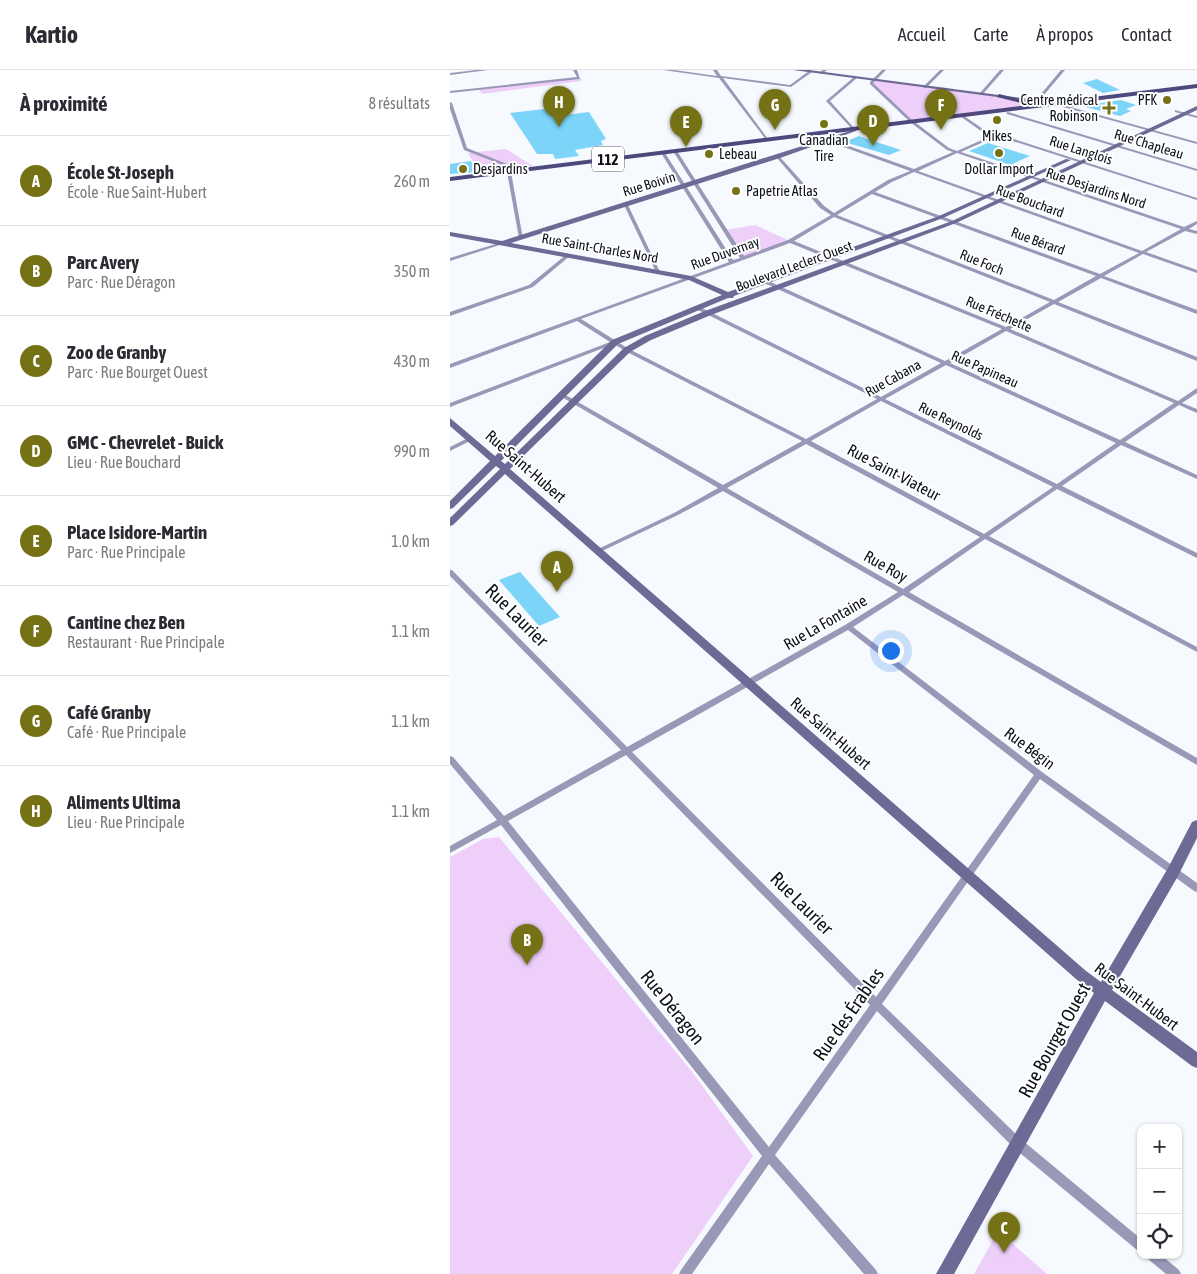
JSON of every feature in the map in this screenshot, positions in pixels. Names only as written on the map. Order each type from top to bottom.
[{"type":"main road","name":"112","points":[[963,116],[1008,113],[1060,104],[1072,105],[1197,88]]},
{"type":"main road","name":"112","points":[[450,179],[766,140],[838,133],[854,129],[1027,107],[1197,88]]},
{"type":"main road","points":[[999,96],[1032,105],[1027,107]]},
{"type":"street","points":[[450,74],[486,70]]},
{"type":"street","points":[[450,92],[579,78],[575,70]]},
{"type":"street","points":[[665,70],[791,86],[810,72]]},
{"type":"street","points":[[716,70],[766,140]]},
{"type":"street","points":[[796,70],[1060,104],[1197,143]]},
{"type":"street","points":[[873,80],[884,70]]},
{"type":"street","points":[[925,87],[942,70]]},
{"type":"street","points":[[981,94],[1002,70]]},
{"type":"street","points":[[1037,101],[1063,70]]},
{"type":"street","points":[[854,129],[828,101],[855,78]]},
{"type":"street","name":"Rue Desjardins Nord","points":[[873,80],[871,84],[912,122],[943,146],[955,152],[1197,233]]},
{"type":"street","points":[[1014,98],[1060,104]]},
{"type":"street","name":"Boulevard Leclerc Ouest","points":[[450,506],[494,460],[615,342],[696,307],[941,217],[1197,101]]},
{"type":"street","points":[[450,105],[465,149],[501,162],[509,172],[521,238],[526,247]]},
{"type":"street","points":[[1072,105],[1091,112]]},
{"type":"street","name":"Boulevard Leclerc Ouest","points":[[450,523],[627,350],[648,338],[741,300],[954,222],[1197,108]]},
{"type":"street","points":[[1176,111],[1197,117]]},
{"type":"street","name":"Rue Chapleau","points":[[1008,113],[1197,170]]},
{"type":"street","name":"Rue Langlois","points":[[963,116],[982,130],[996,135],[1197,199]]},
{"type":"street","name":"Rue Boivin","points":[[450,260],[778,157],[828,140],[838,133]]},
{"type":"street","name":"Rue Duvernay","points":[[450,366],[790,241],[872,192],[913,171],[996,135]]},
{"type":"street","name":"Rue Bouchard","points":[[828,140],[1197,272]]},
{"type":"street","points":[[675,151],[743,258]]},
{"type":"street","points":[[663,153],[732,262]]},
{"type":"street","name":"Rue Foch","points":[[778,157],[822,207],[834,215],[1197,359]]},
{"type":"street","points":[[672,167],[684,165]]},
{"type":"street","name":"Rue Bérard","points":[[872,192],[1197,312]]},
{"type":"street","points":[[696,204],[707,202]]},
{"type":"street","points":[[626,205],[658,272]]},
{"type":"street","points":[[706,221],[718,220]]},
{"type":"street","name":"Rue Cabana","points":[[598,551],[676,514],[1197,222]]},
{"type":"street","name":"Rue Saint-Charles Nord","points":[[450,234],[690,278],[741,300]]},
{"type":"street","points":[[715,236],[727,234]]},
{"type":"street","name":"Rue Fréchette","points":[[790,241],[1006,329],[1197,411]]},
{"type":"street","points":[[450,314],[531,286],[569,255]]},
{"type":"street","name":"Rue Papineau","points":[[764,282],[1197,477]]},
{"type":"street","name":"Rue Reynolds","points":[[696,307],[879,400],[1197,556]]},
{"type":"street","name":"Rue Saint-Viateur","points":[[577,319],[627,350],[806,440],[1197,650]]},
{"type":"street","points":[[450,405],[615,342]]},
{"type":"street","points":[[580,356],[593,356],[596,361]]},
{"type":"street","name":"Rue La Fontaine","points":[[450,850],[848,627],[904,592],[1197,390]]},
{"type":"street","name":"Rue Roy","points":[[562,395],[1197,762]]},
{"type":"street","name":"Rue Saint-Hubert","points":[[450,421],[1102,993],[1197,1061]]},
{"type":"street","points":[[450,449],[470,439]]},
{"type":"street","name":"Rue Laurier","points":[[450,572],[876,1004],[1018,1144],[1137,1243]]},
{"type":"street","name":"Rue Bégin","points":[[848,627],[1039,774],[1197,888]]},
{"type":"street","name":"Rue Déragon","points":[[450,759],[502,820],[769,1156],[872,1274]]},
{"type":"street","name":"Rue des Érables","points":[[685,1274],[1039,774]]},
{"type":"street","name":"Rue Bourget Ouest","points":[[945,1274],[1102,993],[1173,872],[1197,825]]},
{"type":"street","points":[[1157,1259],[1175,1274]]},
{"type":"shaded area","points":[[581,78],[581,81],[482,94],[479,89]]},
{"type":"shaded area","points":[[873,80],[1014,99],[1029,105],[911,121],[871,83]]},
{"type":"shaded area","points":[[506,149],[533,166],[479,172],[468,153]]},
{"type":"shaded area","points":[[755,225],[790,241],[743,259],[725,230]]},
{"type":"shaded area","points":[[499,837],[693,1073],[753,1156],[672,1274],[450,1274],[450,857],[483,839]]},
{"type":"shaded area","points":[[998,1231],[1047,1274],[974,1274]]},
{"type":"building","points":[[1097,79],[1120,90],[1103,93],[1083,83]]},
{"type":"building","name":"Centre médical Robinson","points":[[1121,100],[1136,105],[1126,109],[1131,111],[1120,116],[1082,106]]},
{"type":"building","points":[[561,107],[565,115],[589,112],[606,139],[601,141],[603,145],[575,150],[579,156],[555,159],[553,154],[537,154],[510,113]]},
{"type":"building","points":[[859,136],[901,150],[889,155],[844,142]]},
{"type":"building","name":"Dollar Import","points":[[988,143],[1030,156],[1010,165],[969,151]]},
{"type":"building","name":"Desjardins","points":[[471,161],[478,172],[450,174],[450,164]]},
{"type":"building","points":[[520,572],[560,617],[539,626],[499,580]]},
{"type":"place","name":"PFK","points":[[1167,100]]},
{"type":"place","name":"Centre médical Robinson","points":[[1109,108]]},
{"type":"place","name":"Mikes","points":[[997,120]]},
{"type":"place","name":"Canadian Tire","points":[[824,124]]},
{"type":"place","name":"Aliments Ultima","points":[[559,127]]},
{"type":"place","name":"Café Granby","points":[[775,130]]},
{"type":"place","name":"Cantine chez Ben","points":[[941,130]]},
{"type":"place","name":"GMC - Chevrelet - Buick","points":[[873,146]]},
{"type":"place","name":"Place Isidore-Martin","points":[[686,147]]},
{"type":"place","name":"Dollar Import","points":[[999,153]]},
{"type":"place","name":"Lebeau","points":[[709,154]]},
{"type":"place","name":"Desjardins","points":[[463,169]]},
{"type":"place","name":"Papetrie Atlas","points":[[736,191]]},
{"type":"place","name":"École St-Joseph","points":[[557,592]]},
{"type":"place","name":"Parc Avery","points":[[527,965]]},
{"type":"place","name":"Zoo de Granby","points":[[1004,1253]]}]
